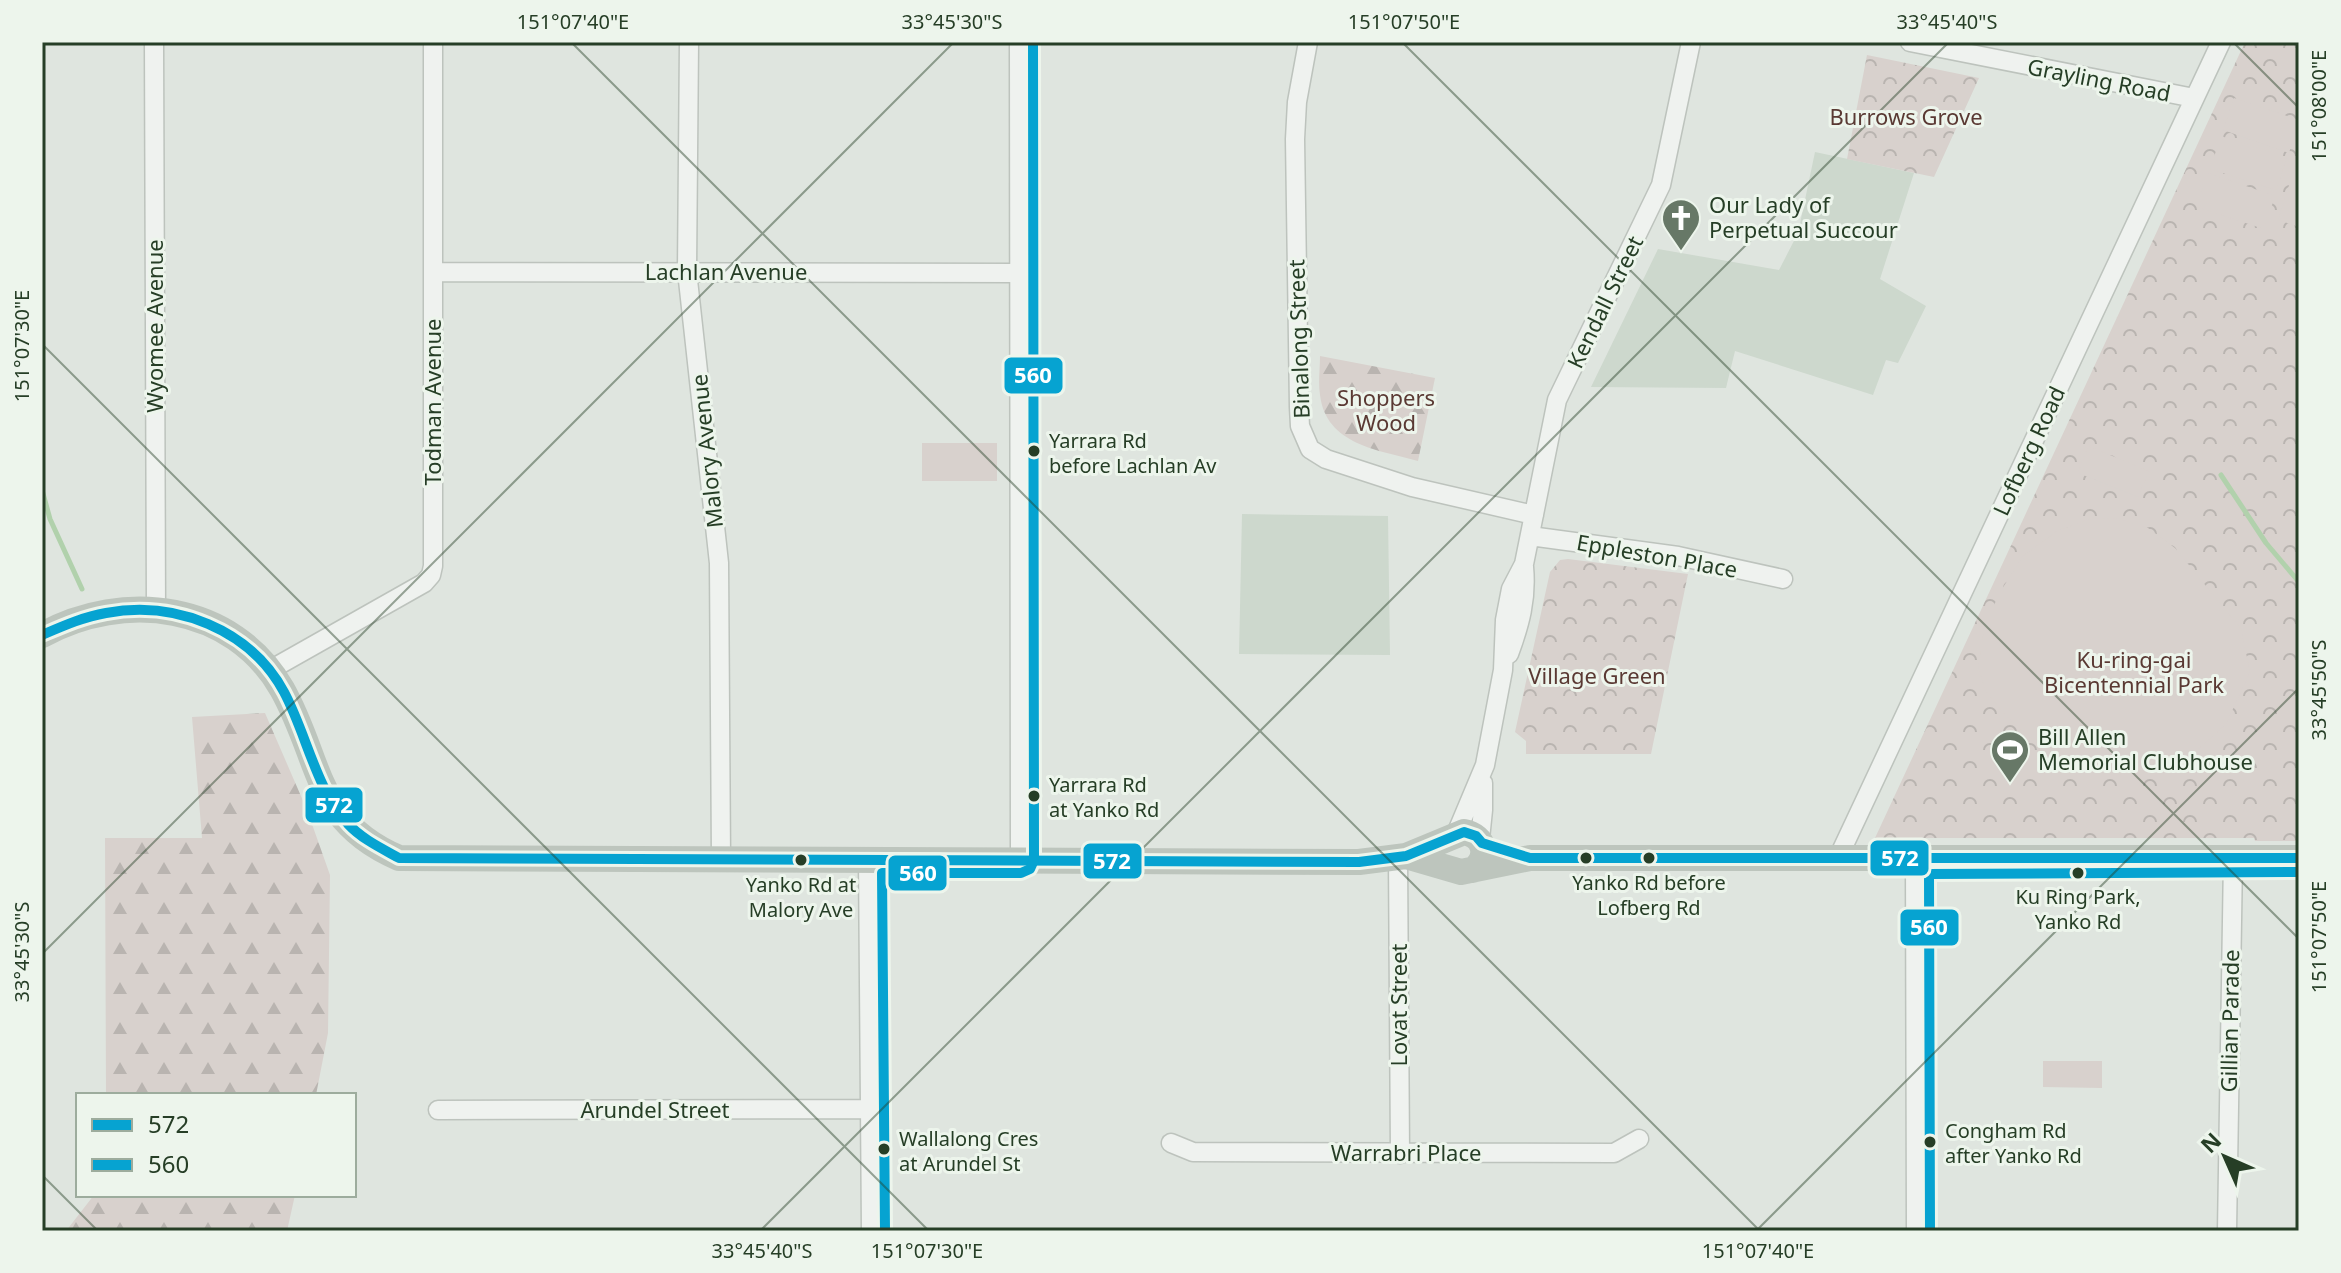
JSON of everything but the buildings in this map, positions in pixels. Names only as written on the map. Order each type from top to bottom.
[{"type":"main road","points":[[42,635],[85,615],[111,610],[156,610],[192,618],[218,629],[240,643],[270,670],[293,710],[328,798],[343,821],[361,837],[399,858],[1359,862],[1402,857],[1467,838],[1530,858]]},
{"type":"main road","points":[[1462,868],[1444,854],[1467,838]]},
{"type":"main road","points":[[1462,868],[1483,858],[1467,838]]},
{"type":"main road","points":[[1402,857],[1462,868],[1530,858],[2299,858]]},
{"type":"street","name":"Wyomee Avenue","points":[[154,42],[156,610]]},
{"type":"street","name":"Todman Avenue","points":[[270,670],[424,583],[431,575],[433,42]]},
{"type":"street","name":"Malory Avenue","points":[[689,42],[687,271],[719,563],[721,860]]},
{"type":"street","points":[[1019,42],[1020,859]]},
{"type":"street","name":"Binalong Street","points":[[1308,42],[1297,102],[1295,139],[1299,407],[1300,426],[1310,449],[1326,459],[1412,487],[1534,515]]},
{"type":"street","name":"Kendall Street","points":[[1467,838],[1503,670],[1505,620],[1511,589],[1524,564],[1557,400],[1661,185],[1691,42]]},
{"type":"street","name":"Grayling Road","points":[[1910,42],[1945,46],[2194,98]]},
{"type":"street","name":"Lofberg Road","points":[[1837,860],[2221,42]]},
{"type":"street","name":"Lachlan Avenue","points":[[433,272],[1019,273]]},
{"type":"street","name":"Eppleston Place","points":[[1530,536],[1678,556],[1783,579]]},
{"type":"street","name":"Lovat Street","points":[[1400,1154],[1402,857]]},
{"type":"street","points":[[868,859],[871,1231]]},
{"type":"street","name":"Gillian Parade","points":[[2227,1231],[2233,859]]},
{"type":"street","points":[[1915,860],[1916,1231]]},
{"type":"street","name":"Arundel Street","points":[[438,1110],[871,1109]]},
{"type":"street","name":"Warrabri Place","points":[[1171,1143],[1193,1152],[1614,1153],[1639,1139]]},
{"type":"shaded area","name":"Our Lady of Perpetual Succour","points":[[1815,152],[1914,173],[1880,279],[1926,306],[1898,363],[1886,360],[1873,395],[1735,351],[1726,388],[1591,387],[1658,249],[1779,270],[1798,233]]},
{"type":"shaded area","points":[[1242,514],[1388,516],[1390,655],[1239,654]]},
{"type":"green space","name":"Ku-ring-gai Bicentennial Park","points":[[2245,42],[2299,42],[2299,841],[2255,841],[2254,838],[1875,838]]},
{"type":"green space","name":"Burrows Grove","points":[[1867,55],[1979,78],[1934,177],[1847,159]]},
{"type":"green space","points":[[2234,98],[2299,120],[2289,153],[2223,130]]},
{"type":"green space","points":[[2221,136],[2287,158],[2276,190],[2210,169]]},
{"type":"green space","points":[[2299,154],[2299,227],[2278,220]]},
{"type":"green space","points":[[2208,173],[2275,196],[2264,229],[2197,207]]},
{"type":"green space","name":"Shoppers Wood","points":[[1320,356],[1435,378],[1418,461],[1357,443],[1332,425],[1324,412],[1320,395]]},
{"type":"green space","points":[[922,443],[997,443],[997,481],[922,481]]},
{"type":"green space","points":[[2088,446],[2149,471],[2138,497],[2078,473]]},
{"type":"green space","points":[[2092,518],[2120,519],[2148,528],[2175,548],[2241,629],[2250,672],[2226,724],[2192,755],[2162,772],[2121,775],[2040,746],[2005,715],[1986,691],[1978,668],[1985,623],[2023,556],[2057,531]]},
{"type":"green space","name":"Village Green","points":[[1560,560],[1688,574],[1651,754],[1526,754],[1526,741],[1515,732],[1550,572]]},
{"type":"green space","points":[[265,713],[307,810],[330,875],[328,1033],[316,1093],[106,1093],[105,838],[202,838],[192,717]]},
{"type":"green space","points":[[2043,1061],[2102,1061],[2102,1088],[2043,1087]]},
{"type":"green space","points":[[92,1197],[295,1197],[287,1231],[66,1231]]},
{"type":"waterway","points":[[2221,475],[2266,543],[2299,582]]},
{"type":"waterway","points":[[42,490],[50,519],[82,589]]},
{"type":"transit line","name":"560","points":[[885,1231],[882,873],[1021,873],[1030,869],[1034,860],[1033,42]]},
{"type":"transit line","name":"572","points":[[42,635],[89,617],[132,610],[184,616],[231,636],[252,651],[284,692],[327,794],[348,824],[372,843],[399,858],[1359,862],[1406,856],[1464,832],[1476,836],[1482,843],[1530,858],[2299,858]]},
{"type":"transit line","name":"560","points":[[1930,1231],[1929,874],[2299,872]]},
{"type":"place","name":"Our Lady of Perpetual Succour","points":[[1681,252]]},
{"type":"place","name":"Yarrara Rd before Lachlan Av","points":[[1034,451]]},
{"type":"place","name":"Bill Allen Memorial Clubhouse","points":[[2010,784]]},
{"type":"place","name":"Yarrara Rd at Yanko Rd","points":[[1034,796]]},
{"type":"place","name":"Yanko Rd before Lofberg Rd","points":[[1649,858]]},
{"type":"place","name":"Yanko Rd at Malory Ave","points":[[801,860]]},
{"type":"place","name":"Ku Ring Park, Yanko Rd","points":[[2078,873]]},
{"type":"place","name":"Congham Rd after Yanko Rd","points":[[1930,1142]]},
{"type":"place","name":"Wallalong Cres at Arundel St","points":[[884,1149]]}]
